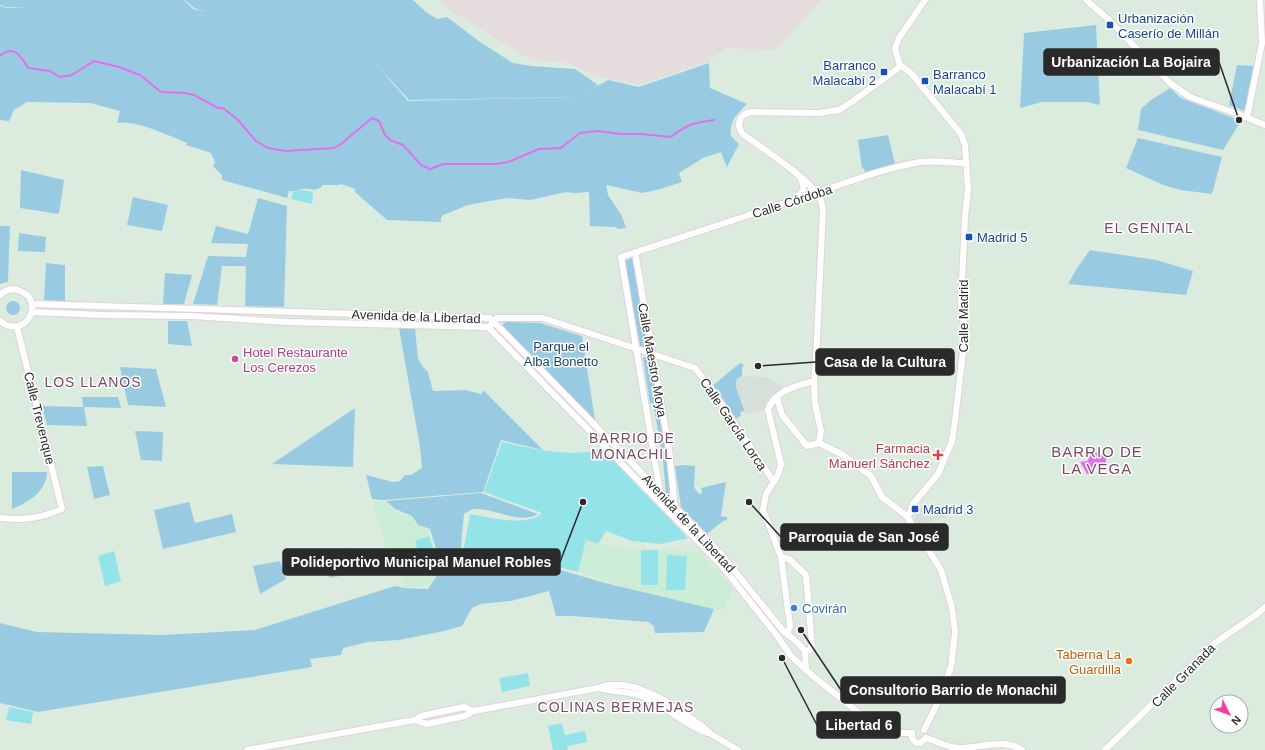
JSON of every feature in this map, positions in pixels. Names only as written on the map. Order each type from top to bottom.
[{"type":"street","points":[[819,443],[822,431],[815,404],[814,381],[823,224],[823,210],[820,198],[801,177],[742,133],[739,125],[741,117],[746,113],[819,113],[839,110],[853,101],[896,70],[900,65],[895,48],[899,38],[925,0]]},
{"type":"street","points":[[1086,0],[1106,17],[1170,83],[1190,97],[1265,125]]},
{"type":"street","points":[[1247,117],[1262,43],[1260,0]]},
{"type":"street","name":"Calle Madrid","points":[[900,65],[911,73],[961,134],[965,145],[968,189],[960,303],[965,334],[952,441],[938,474],[913,504],[908,517]]},
{"type":"street","name":"Calle Córdoba","points":[[621,257],[817,193],[854,179],[921,162],[966,163]]},
{"type":"street","points":[[794,200],[803,191],[804,185],[801,177]]},
{"type":"street","name":"Calle Maestro Moya","points":[[635,252],[669,449],[675,507],[674,516]]},
{"type":"street","name":"Calle Maestro Moya","points":[[621,257],[660,492],[659,501]]},
{"type":"street","points":[[0,295],[13,289],[18,290],[27,295],[32,304],[32,312],[27,322],[11,327],[0,321]]},
{"type":"street","name":"Avenida de la Libertad","points":[[32,304],[490,318],[721,554],[786,633],[805,651]]},
{"type":"street","name":"Avenida de la Libertad","points":[[32,312],[103,315],[191,316],[288,322],[488,327],[721,565],[775,633],[791,656],[880,730],[890,733],[912,733]]},
{"type":"street","name":"Calle García Lorca","points":[[488,327],[497,318],[543,318],[695,368],[710,387],[774,482]]},
{"type":"street","name":"Calle Trevenque","points":[[0,518],[32,519],[47,516],[62,509],[18,326]]},
{"type":"street","points":[[775,633],[786,633],[790,626],[782,556],[763,510],[766,494],[778,475],[781,464],[768,410],[770,402],[777,397],[800,384],[814,381]]},
{"type":"street","points":[[777,397],[782,415],[807,446],[819,443],[843,455],[872,476],[882,497],[908,517],[914,531],[921,538],[942,570],[952,608],[955,632],[952,658],[948,674],[938,702],[924,730],[926,738]]},
{"type":"street","points":[[782,556],[793,562],[806,574],[812,645],[810,650],[805,651],[806,670]]},
{"type":"street","name":"Calle Granada","points":[[1105,750],[1215,643],[1265,607]]},
{"type":"street","points":[[415,720],[427,724],[465,716],[474,710],[612,685],[630,686],[652,694],[702,726],[711,734]]},
{"type":"street","points":[[598,688],[627,692],[644,697],[663,706],[692,726],[711,734],[738,750]]},
{"type":"street","points":[[247,750],[415,720],[421,716],[464,707],[474,710]]},
{"type":"street","points":[[916,743],[912,738],[912,733],[917,729],[924,730]]},
{"type":"street","points":[[916,743],[920,743],[926,738]]},
{"type":"street","points":[[926,738],[955,748],[1004,743],[1018,747],[1022,750]]},
{"type":"street","points":[[914,750],[916,743]]},
{"type":"shaded area","points":[[441,0],[822,0],[775,50],[726,48],[707,62],[640,85],[597,76],[564,61],[544,62],[523,55],[448,9]]},
{"type":"shaded area","points":[[302,190],[313,192],[312,204],[291,199],[293,192]]},
{"type":"shaded area","points":[[742,376],[766,377],[784,386],[768,399],[764,410],[746,415],[736,387],[737,379]]},
{"type":"shaded area","points":[[502,442],[539,450],[565,453],[590,452],[602,449],[688,538],[661,544],[632,541],[606,531],[598,544],[586,540],[578,572],[554,566],[524,566],[463,553],[470,514],[517,521],[527,520],[542,513],[484,492]]},
{"type":"shaded area","points":[[1098,452],[1106,457],[1106,463],[1104,466],[1101,466],[1095,462],[1093,466],[1094,468],[1092,470],[1089,469],[1091,473],[1087,474],[1080,462],[1087,461],[1092,453]]},
{"type":"shaded area","points":[[372,501],[384,502],[394,511],[411,517],[417,526],[428,530],[440,568],[430,584],[419,587],[405,587],[400,568],[391,563]]},
{"type":"shaded area","points":[[919,508],[959,511],[958,513],[919,525],[914,521],[915,514]]},
{"type":"shaded area","points":[[429,536],[439,566],[425,571],[415,541]]},
{"type":"shaded area","points":[[586,539],[598,544],[625,548],[699,552],[733,589],[723,611],[624,587],[579,572]]},
{"type":"shaded area","points":[[641,550],[658,550],[658,585],[641,585]]},
{"type":"shaded area","points":[[114,551],[121,581],[105,586],[98,556]]},
{"type":"shaded area","points":[[667,555],[687,556],[685,590],[666,590]]},
{"type":"shaded area","points":[[528,673],[530,686],[502,692],[499,678]]},
{"type":"shaded area","points":[[9,707],[33,712],[31,724],[6,720]]},
{"type":"shaded area","points":[[562,723],[565,735],[585,731],[587,742],[567,746],[568,750],[553,750],[548,726]]},
{"type":"green space","points":[[0,0],[184,0],[193,9],[205,12],[194,8],[185,0],[413,0],[426,12],[437,19],[447,17],[480,42],[513,63],[531,66],[575,69],[598,85],[579,96],[608,80],[639,87],[709,63],[710,88],[747,104],[734,118],[731,126],[731,136],[739,144],[727,167],[721,152],[703,158],[679,173],[682,182],[657,190],[642,193],[606,185],[608,195],[622,216],[626,228],[618,229],[616,227],[590,226],[589,192],[566,192],[530,200],[507,198],[468,205],[443,215],[441,222],[387,220],[355,192],[355,189],[341,184],[322,185],[322,187],[314,190],[302,189],[289,191],[287,198],[222,180],[222,175],[213,166],[215,162],[211,153],[186,145],[187,143],[133,123],[117,123],[120,111],[90,103],[27,102],[14,110],[9,121],[0,120],[0,6],[6,8],[26,7],[6,7],[0,5]],"holes":[[[374,62],[409,100],[577,97],[408,101]]]},
{"type":"green space","points":[[1096,25],[1100,105],[1087,102],[1042,102],[1020,108],[1024,33]]},
{"type":"green space","points":[[1237,65],[1256,66],[1247,112],[1229,105]]},
{"type":"green space","points":[[1170,88],[1181,98],[1239,120],[1239,124],[1223,150],[1138,130],[1141,109],[1151,100]]},
{"type":"green space","points":[[888,135],[895,164],[865,172],[862,168],[858,140]]},
{"type":"green space","points":[[1138,138],[1222,157],[1212,194],[1181,190],[1163,185],[1126,168]]},
{"type":"green space","points":[[21,170],[64,180],[59,214],[20,208]]},
{"type":"green space","points":[[133,197],[168,205],[162,231],[127,225]]},
{"type":"green space","points":[[258,198],[287,206],[284,307],[245,306],[246,266],[222,266],[217,305],[193,304],[208,256],[246,257],[248,244],[211,243],[216,226],[248,234]]},
{"type":"green space","points":[[0,226],[10,226],[8,282],[0,284]]},
{"type":"green space","points":[[19,233],[46,237],[45,252],[18,251]]},
{"type":"green space","points":[[1090,250],[1156,260],[1193,271],[1186,295],[1068,284]]},
{"type":"green space","points":[[632,258],[648,347],[640,346],[625,261]]},
{"type":"green space","points":[[46,263],[65,265],[65,301],[44,300]]},
{"type":"green space","points":[[165,273],[192,275],[184,304],[163,304]]},
{"type":"green space","points":[[10,301],[16,301],[20,305],[20,311],[16,315],[10,315],[6,311],[6,305]]},
{"type":"green space","points":[[168,321],[187,321],[192,346],[168,344]]},
{"type":"green space","name":"Parque el Alba Bonetto","points":[[506,322],[540,323],[582,336],[594,421],[503,329],[503,324]]},
{"type":"green space","points":[[399,328],[415,328],[418,359],[428,372],[433,391],[465,390],[482,394],[483,390],[543,450],[501,440],[483,492],[384,500],[372,499],[366,475],[393,482],[400,481],[405,475],[411,475],[422,468],[420,447]]},
{"type":"green space","points":[[643,357],[651,359],[665,448],[661,448],[653,403],[650,404]]},
{"type":"green space","points":[[740,363],[744,365],[742,368],[742,376],[737,379],[736,387],[745,411],[740,412],[741,416],[735,419],[711,387]]},
{"type":"green space","points":[[120,367],[156,369],[166,407],[128,405]]},
{"type":"green space","points":[[82,397],[118,397],[121,408],[84,407],[87,426],[47,425],[42,406],[83,407]]},
{"type":"green space","points":[[355,408],[353,467],[272,464]]},
{"type":"green space","points":[[135,431],[163,432],[162,461],[141,460]]},
{"type":"green space","points":[[666,450],[671,496],[666,493],[662,451]]},
{"type":"green space","points":[[103,466],[110,495],[94,499],[87,467]]},
{"type":"green space","points":[[675,466],[695,466],[694,487],[699,494],[702,493],[701,488],[726,482],[721,516],[727,517],[727,520],[723,521],[707,534],[681,507]]},
{"type":"green space","points":[[12,472],[47,472],[44,485],[40,491],[24,503],[12,509]]},
{"type":"green space","points":[[481,493],[538,514],[524,518],[482,509],[474,509],[464,514],[460,557],[523,567],[554,568],[605,583],[714,609],[704,632],[655,633],[654,626],[648,622],[556,616],[549,591],[511,601],[480,604],[472,608],[462,626],[399,640],[368,642],[343,648],[341,655],[310,659],[312,667],[38,712],[0,703],[0,623],[37,632],[163,635],[255,630],[395,586],[428,589],[442,568],[430,529],[418,525],[412,516],[395,509],[386,501]]},
{"type":"green space","points":[[189,502],[195,523],[232,514],[236,532],[163,549],[154,510]]},
{"type":"green space","points":[[346,548],[353,573],[330,578],[327,574],[323,573],[319,554]]},
{"type":"green space","points":[[280,561],[286,579],[260,594],[253,566]]},
{"type":"waterway","points":[[0,56],[9,51],[13,51],[23,59],[28,68],[50,71],[60,77],[72,75],[94,61],[119,67],[140,75],[161,92],[194,95],[218,108],[223,108],[238,120],[256,141],[268,148],[286,151],[334,148],[372,118],[379,121],[385,135],[390,140],[403,145],[421,165],[430,169],[443,164],[496,164],[508,162],[539,149],[561,148],[580,133],[598,131],[671,137],[682,129],[691,125],[714,120]]},
{"type":"place","name":"Urbanización Caserío de Millán","points":[[1110,25]]},
{"type":"place","name":"Barranco Malacabí 2","points":[[884,72]]},
{"type":"place","name":"Barranco Malacabí 1","points":[[925,81]]},
{"type":"place","name":"Urbanización La Bojaira","points":[[1239,120]]},
{"type":"place","name":"Madrid 5","points":[[969,237]]},
{"type":"place","name":"Hotel Restaurante Los Cerezos","points":[[235,359]]},
{"type":"place","name":"Casa de la Cultura","points":[[758,366]]},
{"type":"place","name":"Farmacia Manuerl Sánchez","points":[[938,455]]},
{"type":"place","name":"Polideportivo Municipal Manuel Robles","points":[[583,502]]},
{"type":"place","name":"Parroquia de San José","points":[[749,502]]},
{"type":"place","name":"Madrid 3","points":[[915,509]]},
{"type":"place","name":"Covirán","points":[[794,608]]},
{"type":"place","name":"Consultorio Barrio de Monachil","points":[[801,630]]},
{"type":"place","name":"Libertad 6","points":[[782,658]]},
{"type":"place","name":"Taberna La Guardilla","points":[[1129,661]]},
{"type":"district","name":"EL GENITAL","points":[[1149,228]]},
{"type":"district","name":"LOS LLANOS","points":[[93,382]]},
{"type":"district","name":"BARRIO DE MONACHIL","points":[[632,446]]},
{"type":"district","name":"BARRIO DE LA VEGA","points":[[1097,460]]},
{"type":"district","name":"COLINAS BERMEJAS","points":[[616,707]]}]
